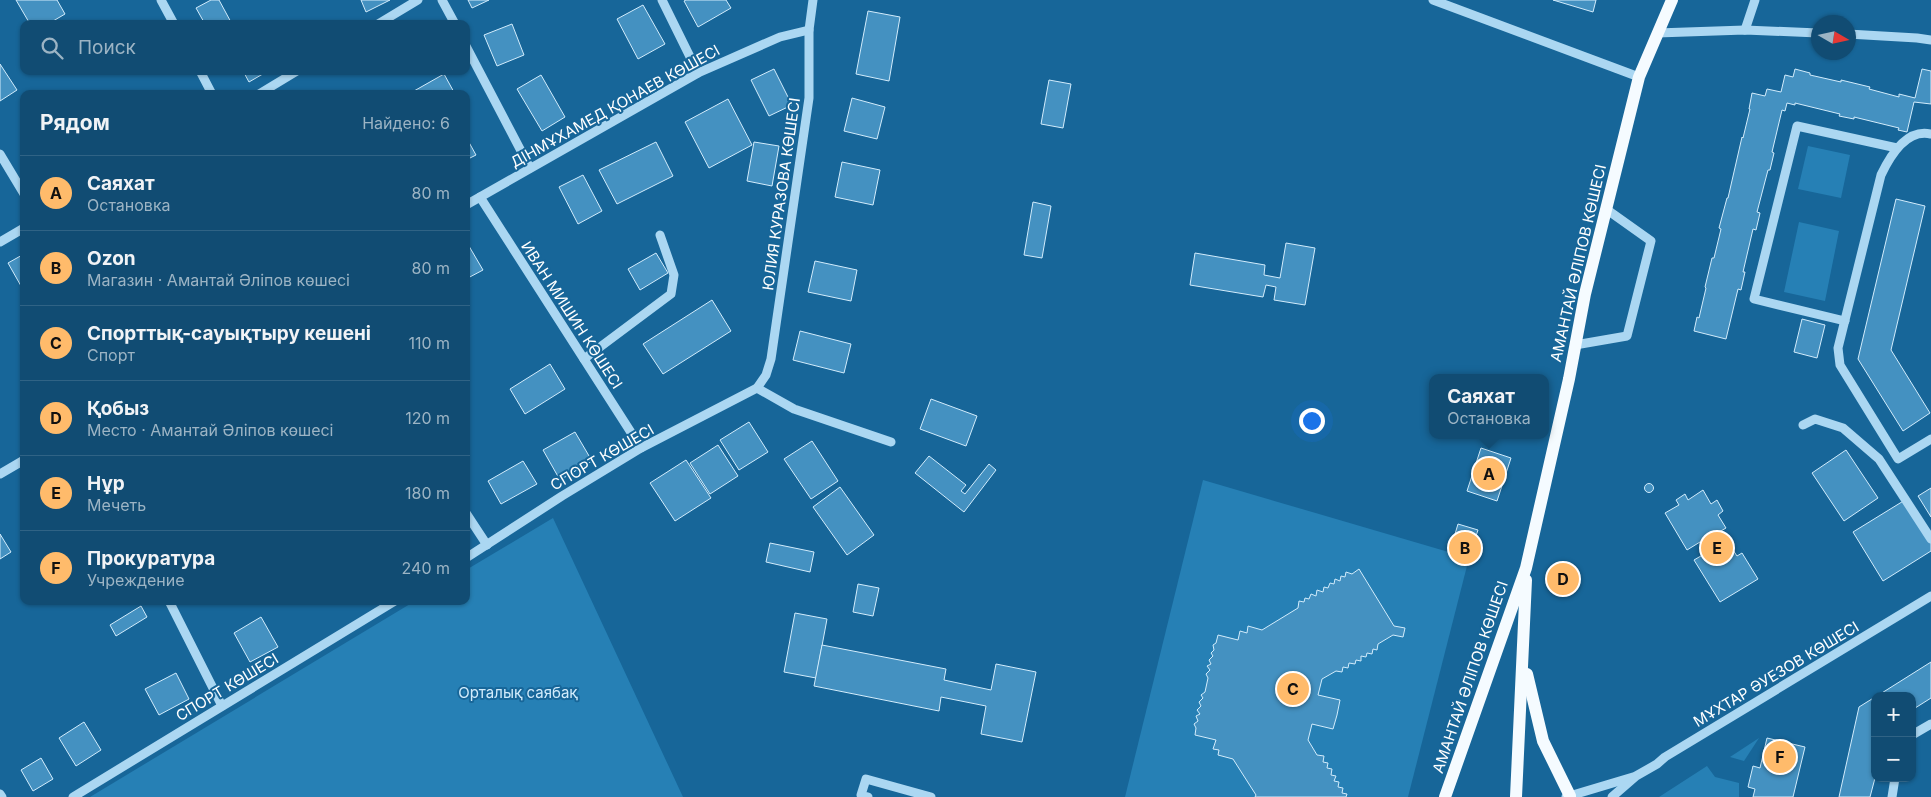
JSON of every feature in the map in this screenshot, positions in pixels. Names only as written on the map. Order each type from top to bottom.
[{"type":"main road","name":"АМАНТАЙ ӘЛІПОВ КӨШЕСІ","points":[[1445,797],[1526,568],[1569,379],[1585,294],[1639,77],[1672,0]]},
{"type":"main road","name":"АМАНТАЙ ӘЛІПОВ КӨШЕСІ","points":[[1516,797],[1526,568]]},
{"type":"main road","points":[[1523,660],[1543,741],[1568,796]]},
{"type":"street","points":[[161,0],[172,20]]},
{"type":"street","points":[[385,20],[418,0]]},
{"type":"street","points":[[442,0],[452,20]]},
{"type":"street","points":[[662,0],[698,74]]},
{"type":"street","name":"ЮЛИЯ КУРАЗОВА КӨШЕСІ","points":[[757,388],[766,375],[771,359],[809,98],[809,30],[813,0]]},
{"type":"street","points":[[1433,0],[1639,77]]},
{"type":"street","points":[[1745,30],[1755,0]]},
{"type":"street","name":"ДІНМҰХАМЕД ҚОНАЕВ КӨШЕСІ","points":[[470,203],[698,74],[780,37],[809,30]]},
{"type":"street","points":[[1657,33],[1745,30],[1811,33]]},
{"type":"street","points":[[1856,34],[1931,40]]},
{"type":"street","points":[[470,54],[530,168]]},
{"type":"street","points":[[202,75],[210,90]]},
{"type":"street","points":[[266,90],[290,75]]},
{"type":"street","points":[[1845,321],[1754,299],[1797,126],[1897,148]]},
{"type":"street","points":[[1931,134],[1924,132],[1912,136],[1897,148],[1881,175],[1838,348],[1840,365],[1898,459],[1931,439]]},
{"type":"street","points":[[0,154],[20,187]]},
{"type":"street","name":"ИВАН МИШИН КӨШЕСІ","points":[[480,197],[641,448]]},
{"type":"street","points":[[1575,345],[1627,336],[1651,241],[1606,209]]},
{"type":"street","points":[[0,242],[20,230]]},
{"type":"street","points":[[584,359],[672,294],[674,275],[660,235]]},
{"type":"street","points":[[757,388],[794,409],[891,442]]},
{"type":"street","name":"СПОРТ КӨШЕСІ","points":[[470,556],[641,448],[757,388]]},
{"type":"street","points":[[1803,425],[1815,419],[1843,428],[1879,459],[1931,539]]},
{"type":"street","points":[[0,474],[20,462]]},
{"type":"street","points":[[470,520],[486,546]]},
{"type":"street","name":"МҰХТАР ӘУЕЗОВ КӨШЕСІ","points":[[1612,797],[1636,776],[1931,596]]},
{"type":"street","points":[[171,605],[222,706]]},
{"type":"street","name":"СПОРТ КӨШЕСІ","points":[[72,797],[388,605]]},
{"type":"street","points":[[1916,733],[1931,724]]},
{"type":"street","name":"МҰХТАР ӘУЕЗОВ КӨШЕСІ","points":[[1568,796],[1636,776]]},
{"type":"street","points":[[868,797],[861,795],[866,779],[930,797]]},
{"type":"street","points":[[1892,797],[1895,782]]},
{"type":"green space","points":[[1808,146],[1850,155],[1841,198],[1798,189]]},
{"type":"green space","points":[[1799,222],[1839,231],[1825,301],[1784,292]]},
{"type":"green space","points":[[1203,480],[1469,558],[1408,797],[1125,797]]},
{"type":"green space","name":"Орталық саябақ","points":[[553,518],[683,797],[90,797],[408,605],[470,605],[470,568]]},
{"type":"green space","points":[[1759,738],[1744,761],[1730,757]]},
{"type":"green space","points":[[1707,766],[1715,777],[1739,783],[1739,797],[1659,797]]},
{"type":"building","points":[[16,0],[57,0],[65,14],[55,20],[28,20]]},
{"type":"building","points":[[211,0],[219,0],[230,20],[203,20],[196,8]]},
{"type":"building","points":[[361,0],[390,0],[366,12]]},
{"type":"building","points":[[468,0],[489,0],[472,8]]},
{"type":"building","points":[[726,0],[731,8],[698,27],[684,1]]},
{"type":"building","points":[[1553,0],[1596,0],[1593,12]]},
{"type":"building","points":[[643,5],[665,44],[638,59],[617,19]]},
{"type":"building","points":[[868,11],[900,17],[889,81],[856,74]]},
{"type":"building","points":[[512,24],[524,55],[497,66],[484,35]]},
{"type":"building","points":[[0,64],[17,90],[0,101]]},
{"type":"building","points":[[774,69],[792,105],[769,116],[751,80]]},
{"type":"building","points":[[1795,69],[1810,73],[1810,75],[1870,87],[1869,89],[1899,97],[1899,94],[1915,98],[1922,69],[1931,71],[1931,104],[1914,102],[1907,132],[1898,130],[1899,128],[1854,117],[1854,119],[1839,116],[1840,114],[1795,103],[1795,105],[1787,103],[1785,111],[1782,110],[1772,152],[1774,153],[1770,170],[1768,170],[1757,212],[1760,213],[1756,230],[1753,229],[1743,272],[1745,272],[1741,290],[1738,289],[1726,339],[1694,331],[1697,317],[1699,318],[1712,258],[1714,258],[1721,229],[1719,228],[1743,138],[1752,93],[1765,96],[1767,89],[1781,92],[1785,75],[1793,77]]},
{"type":"building","points":[[245,75],[261,75],[249,82]]},
{"type":"building","points":[[445,75],[453,90],[416,90]]},
{"type":"building","points":[[541,75],[565,117],[542,131],[517,89]]},
{"type":"building","points":[[1049,80],[1071,84],[1063,128],[1041,124]]},
{"type":"building","points":[[852,98],[885,107],[877,139],[844,131]]},
{"type":"building","points":[[728,99],[752,145],[709,168],[685,122]]},
{"type":"building","points":[[656,142],[673,176],[617,204],[599,170]]},
{"type":"building","points":[[754,142],[779,146],[772,186],[747,181]]},
{"type":"building","points":[[470,144],[476,155],[470,158]]},
{"type":"building","points":[[842,162],[880,170],[873,205],[835,197]]},
{"type":"building","points":[[583,175],[602,211],[578,224],[559,187]]},
{"type":"building","points":[[1896,199],[1925,206],[1891,350],[1930,413],[1903,431],[1858,359]]},
{"type":"building","points":[[1033,202],[1051,206],[1042,258],[1024,255]]},
{"type":"building","points":[[1286,243],[1315,248],[1305,305],[1274,300],[1276,287],[1266,285],[1263,297],[1190,285],[1195,253],[1265,265],[1264,275],[1280,278]]},
{"type":"building","points":[[470,248],[483,270],[470,277]]},
{"type":"building","points":[[656,253],[668,273],[640,290],[628,269]]},
{"type":"building","points":[[20,256],[20,284],[8,263]]},
{"type":"building","points":[[815,261],[857,270],[851,301],[808,292]]},
{"type":"building","points":[[712,300],[731,331],[663,374],[643,344]]},
{"type":"building","points":[[1802,319],[1825,325],[1817,358],[1794,352]]},
{"type":"building","points":[[800,331],[851,344],[844,373],[793,360]]},
{"type":"building","points":[[550,364],[565,389],[525,414],[510,389]]},
{"type":"building","points":[[931,399],[977,416],[966,446],[920,429]]},
{"type":"building","points":[[749,422],[768,452],[739,470],[720,440]]},
{"type":"building","points":[[575,432],[592,461],[560,480],[543,450]]},
{"type":"building","points":[[812,441],[838,481],[811,499],[784,459]]},
{"type":"building","points":[[718,445],[738,476],[710,494],[690,463]]},
{"type":"building","points":[[1481,448],[1511,458],[1497,501],[1467,491]]},
{"type":"building","points":[[1846,450],[1878,498],[1844,521],[1812,473]]},
{"type":"building","points":[[929,456],[966,485],[961,491],[965,494],[989,464],[996,470],[964,512],[915,473]]},
{"type":"building","points":[[686,460],[711,498],[675,521],[650,483]]},
{"type":"building","points":[[523,461],[537,484],[501,504],[488,481]]},
{"type":"building","points":[[1649,484],[1653,488],[1649,492],[1645,488]]},
{"type":"building","points":[[840,487],[874,535],[847,555],[813,507]]},
{"type":"building","points":[[1931,488],[1931,517],[1918,496]]},
{"type":"building","points":[[1703,490],[1711,504],[1717,500],[1723,511],[1718,515],[1726,528],[1714,535],[1720,545],[1727,541],[1737,556],[1742,553],[1758,579],[1720,602],[1694,560],[1706,553],[1700,542],[1687,550],[1665,513],[1679,505],[1676,500],[1685,494],[1688,500]]},
{"type":"building","points":[[1905,500],[1931,543],[1931,551],[1883,581],[1853,532]]},
{"type":"building","points":[[1458,524],[1478,530],[1469,557],[1450,551]]},
{"type":"building","points":[[0,534],[11,552],[0,559]]},
{"type":"building","points":[[770,543],[814,552],[810,572],[766,562]]},
{"type":"building","points":[[1359,569],[1394,626],[1405,628],[1403,637],[1393,635],[1378,644],[1377,650],[1373,649],[1372,654],[1367,653],[1366,657],[1361,656],[1361,661],[1356,660],[1355,664],[1349,663],[1348,668],[1343,667],[1342,672],[1336,671],[1322,679],[1318,695],[1340,700],[1337,715],[1333,729],[1312,724],[1308,740],[1317,755],[1324,756],[1323,762],[1328,763],[1327,768],[1332,769],[1331,775],[1336,776],[1334,781],[1339,782],[1338,787],[1343,788],[1342,793],[1347,794],[1346,797],[1255,797],[1256,795],[1233,759],[1218,755],[1219,750],[1213,749],[1216,740],[1195,735],[1196,728],[1194,724],[1198,721],[1196,716],[1200,714],[1197,710],[1201,706],[1199,702],[1203,698],[1201,695],[1205,692],[1208,678],[1206,674],[1210,670],[1207,666],[1211,664],[1209,660],[1213,656],[1211,653],[1214,650],[1213,645],[1216,643],[1218,635],[1238,640],[1240,631],[1247,633],[1248,626],[1262,630],[1298,608],[1299,601],[1304,602],[1305,598],[1309,599],[1311,594],[1316,596],[1317,590],[1323,592],[1324,587],[1328,588],[1330,583],[1334,584],[1335,579],[1340,581],[1341,576],[1345,577],[1346,572],[1352,574]]},
{"type":"building","points":[[858,584],[879,588],[873,616],[853,612]]},
{"type":"building","points":[[141,606],[147,617],[116,636],[110,625]]},
{"type":"building","points":[[795,613],[827,619],[816,678],[784,672]]},
{"type":"building","points":[[261,617],[278,647],[250,662],[234,633]]},
{"type":"building","points":[[822,645],[946,669],[944,680],[991,690],[996,664],[1036,672],[1022,742],[981,734],[986,706],[941,697],[939,711],[814,686]]},
{"type":"building","points":[[1931,662],[1931,698],[1916,707],[1916,692],[1883,692]]},
{"type":"building","points":[[176,673],[189,699],[159,715],[145,689]]},
{"type":"building","points":[[1871,700],[1871,782],[1874,782],[1870,797],[1839,797],[1859,707]]},
{"type":"building","points":[[84,722],[101,750],[76,766],[59,738]]},
{"type":"building","points":[[1767,738],[1805,747],[1793,797],[1753,797],[1755,789],[1748,787],[1753,766],[1760,768]]},
{"type":"building","points":[[41,758],[53,779],[33,791],[21,770]]},
{"type":"place","name":"Саяхат","points":[[1489,474]]},
{"type":"place","name":"Ozon","points":[[1465,548]]},
{"type":"place","name":"Нұр","points":[[1717,548]]},
{"type":"place","name":"Қобыз","points":[[1563,579]]},
{"type":"place","name":"Спорттық-сауықтыру кешені","points":[[1293,689]]},
{"type":"place","name":"Прокуратура","points":[[1780,757]]}]
